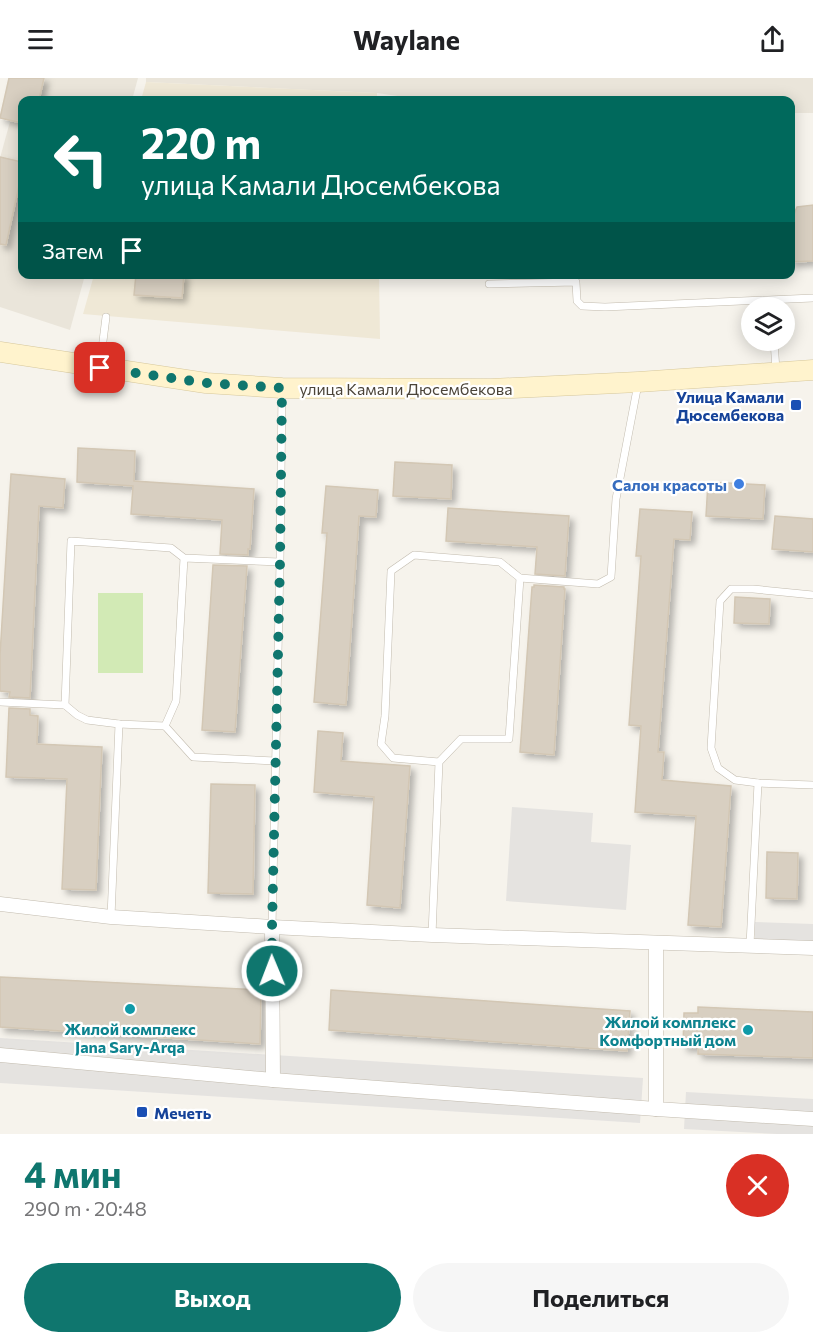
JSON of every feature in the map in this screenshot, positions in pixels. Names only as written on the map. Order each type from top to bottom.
[{"type":"main road","name":"улица Камали Дюсембекова","points":[[0,352],[206,383],[282,388],[491,388],[638,382],[813,370]]},
{"type":"street","points":[[0,904],[111,917],[272,927],[813,948]]},
{"type":"street","points":[[272,927],[273,1080]]},
{"type":"street","points":[[656,943],[656,1109]]},
{"type":"street","points":[[0,1055],[273,1080],[813,1119]]},
{"type":"lane","points":[[489,284],[561,279]]},
{"type":"lane","points":[[575,279],[577,301],[582,306],[741,304]]},
{"type":"lane","points":[[795,301],[813,298]]},
{"type":"lane","points":[[100,368],[106,317]]},
{"type":"lane","points":[[775,351],[776,372]]},
{"type":"lane","points":[[439,762],[393,758],[381,744],[385,716],[391,571],[414,555],[500,562],[519,578],[598,584],[611,577],[616,500],[638,382]]},
{"type":"lane","points":[[272,927],[282,388]]},
{"type":"lane","points":[[65,705],[71,541],[171,548],[184,558],[280,562]]},
{"type":"lane","points":[[165,726],[176,701],[184,558]]},
{"type":"lane","points":[[432,935],[439,762],[461,739],[509,739],[519,578]]},
{"type":"lane","points":[[813,595],[731,589],[720,601],[711,748],[718,768],[735,780],[813,785]]},
{"type":"lane","points":[[0,702],[65,705],[87,720],[165,726],[193,757],[275,761]]},
{"type":"lane","points":[[111,917],[119,724]]},
{"type":"lane","points":[[750,945],[758,783]]},
{"type":"shaded area","points":[[22,78],[138,78],[133,96],[18,96],[18,279],[84,279],[70,330],[0,307],[0,158]]},
{"type":"shaded area","points":[[146,78],[813,78],[813,113],[795,113],[795,96],[398,96],[377,93],[146,82]]},
{"type":"shaded area","points":[[146,82],[377,93],[377,96],[142,96]]},
{"type":"shaded area","points":[[93,279],[379,279],[380,339],[83,314]]},
{"type":"shaded area","points":[[512,807],[593,813],[591,842],[631,845],[626,910],[506,901]]},
{"type":"shaded area","points":[[755,922],[813,924],[813,944],[755,942]]},
{"type":"shaded area","points":[[0,1038],[643,1078],[640,1123],[0,1083]]},
{"type":"shaded area","points":[[686,1092],[813,1099],[813,1134],[684,1129]]},
{"type":"green space","points":[[98,593],[143,593],[143,673],[98,673]]},
{"type":"building","points":[[9,78],[44,78],[40,96],[18,96],[18,122],[0,118]]},
{"type":"building","points":[[0,157],[18,161],[18,190],[6,245],[0,244]]},
{"type":"building","points":[[813,205],[813,261],[795,262],[795,212],[797,207]]},
{"type":"building","points":[[136,279],[184,279],[182,298],[134,295]]},
{"type":"building","points":[[78,448],[135,451],[134,481],[254,489],[248,555],[220,554],[222,520],[131,514],[133,486],[77,482]]},
{"type":"building","points":[[395,462],[452,465],[451,499],[393,496]]},
{"type":"building","points":[[11,474],[65,479],[63,508],[39,506],[30,698],[9,697],[10,692],[0,691],[0,655]]},
{"type":"building","points":[[708,482],[765,485],[763,519],[706,516]]},
{"type":"building","points":[[326,486],[378,490],[376,517],[359,516],[346,705],[314,702],[327,533],[322,533]]},
{"type":"building","points":[[448,508],[569,516],[565,576],[535,574],[537,547],[446,541]]},
{"type":"building","points":[[640,509],[692,512],[690,540],[674,539],[658,752],[664,752],[662,780],[731,786],[721,927],[688,925],[696,816],[635,812],[641,726],[629,725],[641,556],[636,556]]},
{"type":"building","points":[[775,516],[813,519],[813,552],[772,549]]},
{"type":"building","points":[[213,565],[247,566],[235,732],[202,730]]},
{"type":"building","points":[[534,585],[564,587],[565,589],[554,755],[520,752],[532,587]]},
{"type":"building","points":[[735,597],[770,599],[769,624],[734,623]]},
{"type":"building","points":[[9,708],[30,709],[30,715],[38,716],[37,744],[102,747],[96,890],[62,889],[67,779],[6,777]]},
{"type":"building","points":[[318,731],[343,733],[341,761],[410,766],[400,908],[367,905],[374,797],[314,792]]},
{"type":"building","points":[[211,784],[255,785],[253,894],[208,893]]},
{"type":"building","points":[[767,852],[798,853],[797,899],[766,898]]},
{"type":"building","name":"Жилой комплекс Jana Sary-Arqa","points":[[0,977],[261,990],[260,1044],[0,1027]]},
{"type":"building","points":[[331,990],[630,1011],[627,1051],[329,1030]]},
{"type":"building","name":"Жилой комплекс Комфортный дом","points":[[698,1007],[813,1012],[813,1058],[698,1054],[698,1047],[683,1047],[684,1013],[698,1013]]},
{"type":"place","name":"Улица Камали Дюсембекова","points":[[796,405]]},
{"type":"place","name":"Салон красоты","points":[[739,484]]},
{"type":"place","name":"Жилой комплекс Jana Sary-Arqa","points":[[130,1009]]},
{"type":"place","name":"Жилой комплекс Комфортный дом","points":[[748,1030]]},
{"type":"place","name":"Мечеть","points":[[142,1112]]},
{"type":"route","points":[[100,368],[206,383],[282,388],[272,971]]}]
